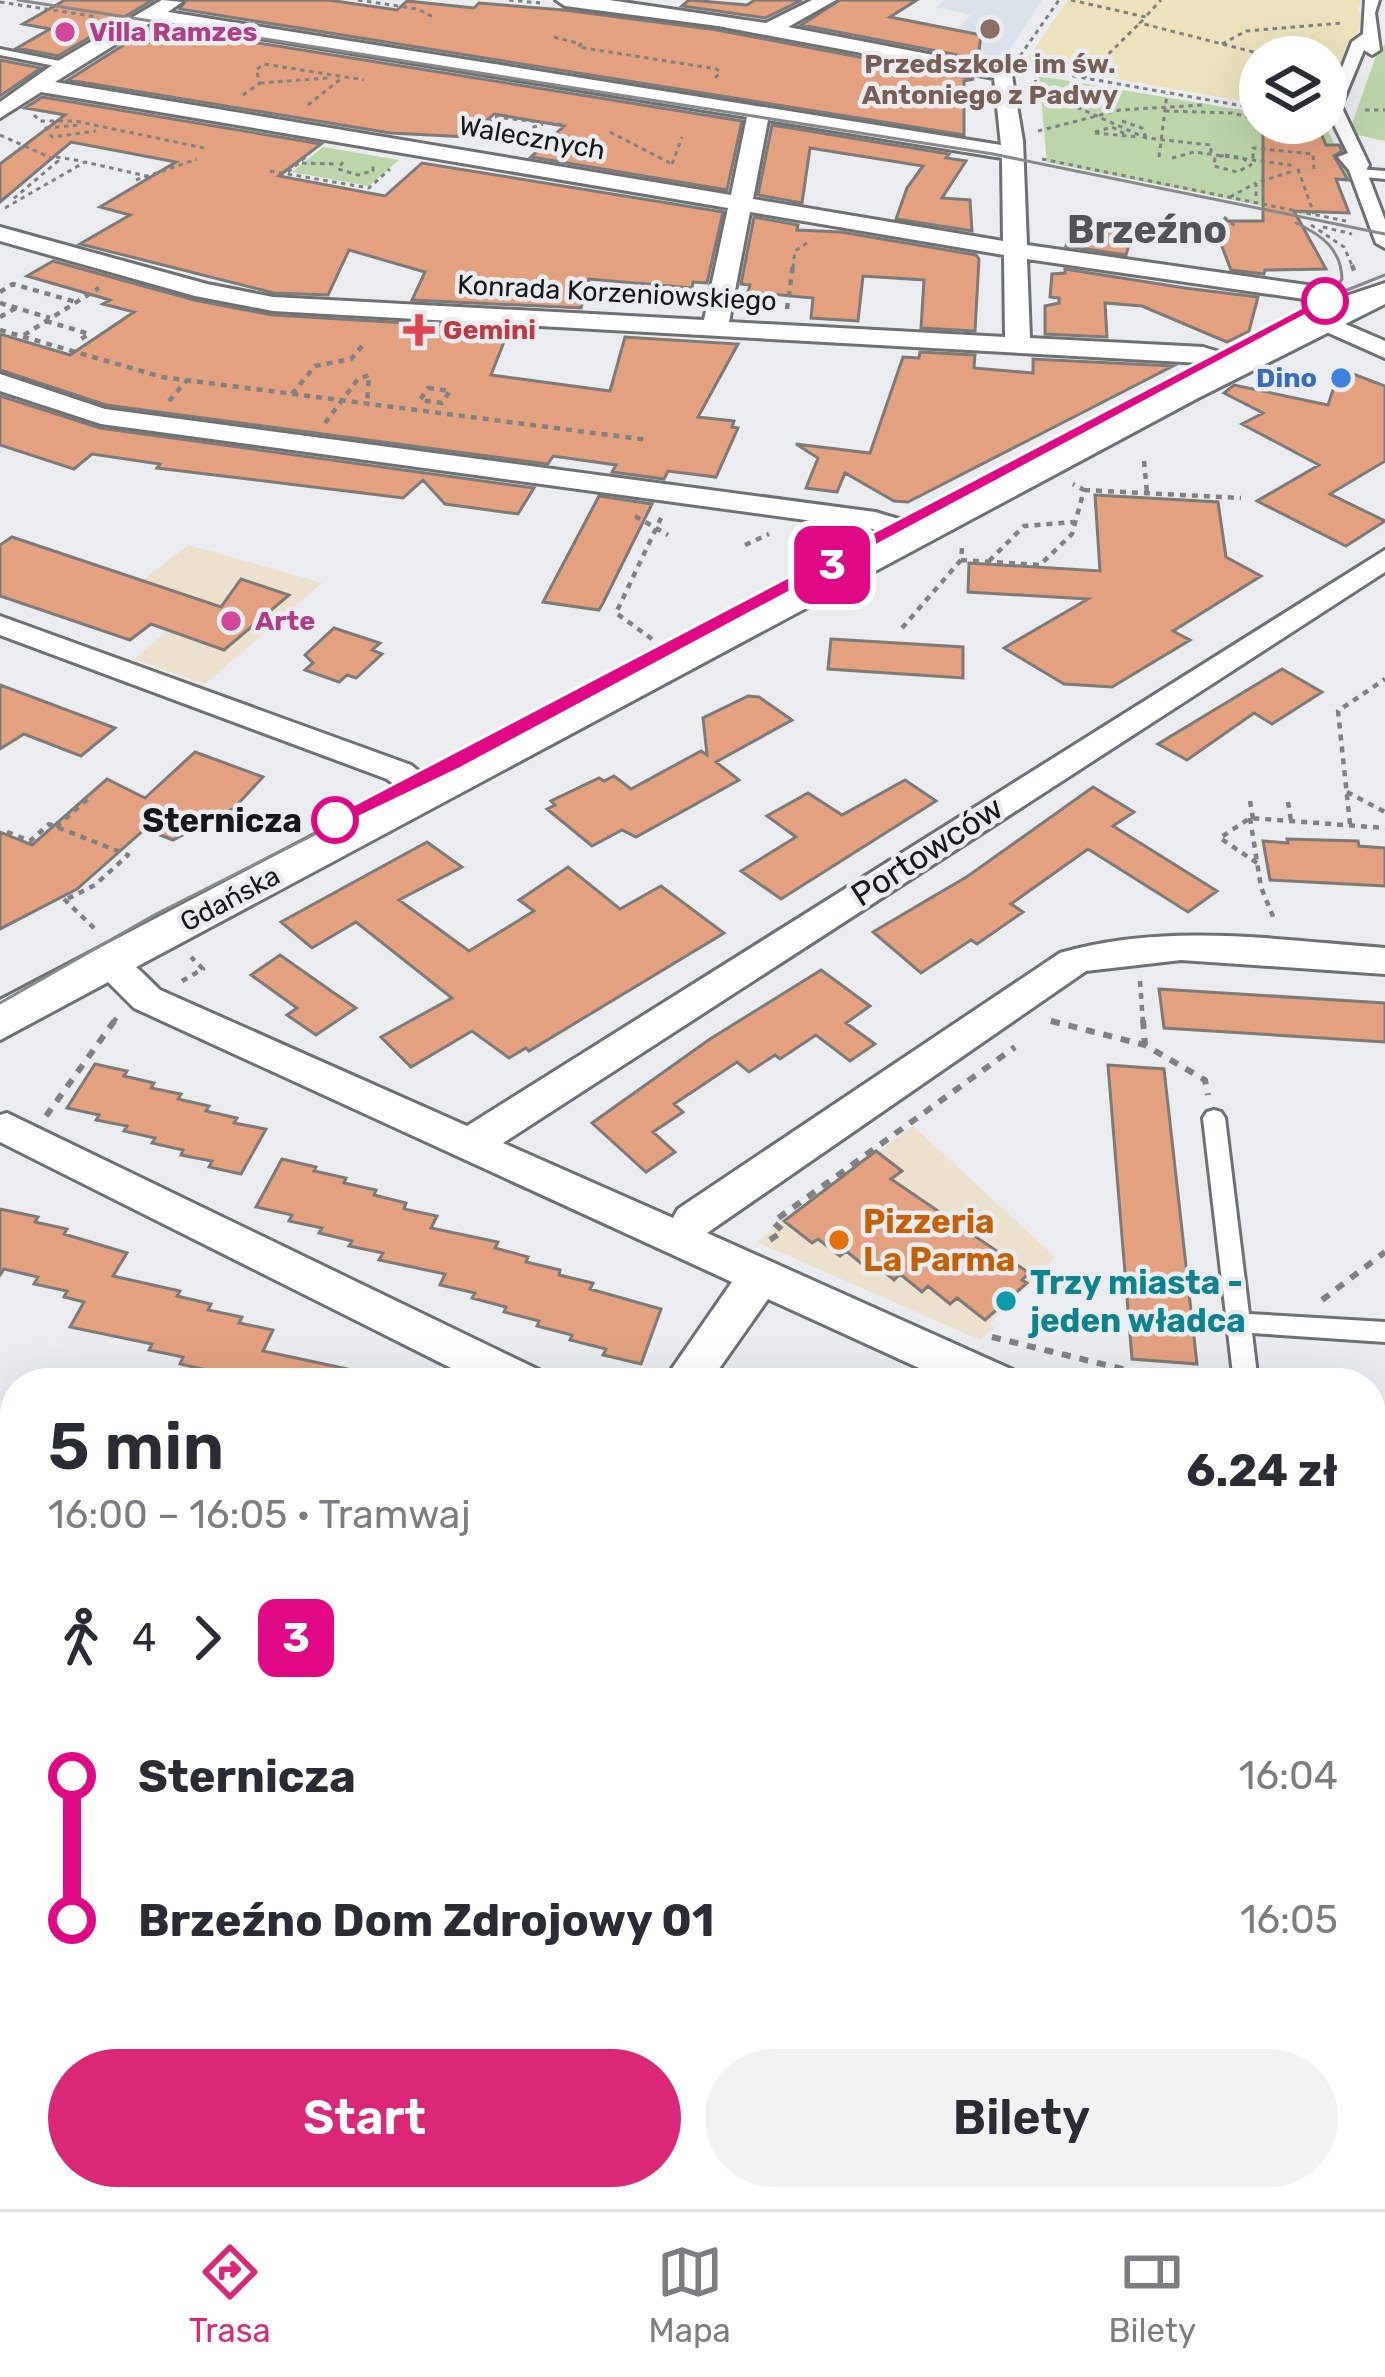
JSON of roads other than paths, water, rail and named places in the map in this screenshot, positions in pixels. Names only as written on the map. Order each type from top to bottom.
[{"type":"street","points":[[0,112],[65,65],[176,0]]},
{"type":"street","points":[[565,0],[718,20],[1000,71],[1020,151],[1015,250],[1018,345]]},
{"type":"street","points":[[718,20],[747,0]]},
{"type":"street","points":[[770,29],[827,0]]},
{"type":"street","points":[[150,14],[1020,151]]},
{"type":"street","points":[[1375,18],[1374,44],[1347,109],[1338,113],[1349,165],[1357,171],[1383,238]]},
{"type":"street","name":"Walecznych","points":[[38,85],[1015,250],[1307,292],[1360,286],[1385,350]]},
{"type":"street","points":[[715,328],[758,112]]},
{"type":"street","name":"Konrada Korzeniowskiego","points":[[10,237],[246,301],[1203,355],[1237,365]]},
{"type":"street","name":"Gdańska","points":[[0,1022],[102,947],[430,794],[1237,365],[1360,286]]},
{"type":"street","points":[[0,382],[101,416],[875,521],[919,534]]},
{"type":"street","name":"Portowców","points":[[470,1144],[1385,559]]},
{"type":"street","points":[[0,625],[399,772],[430,794]]},
{"type":"street","points":[[102,947],[147,999],[681,1241],[758,1264],[967,1368]]},
{"type":"street","points":[[681,1241],[693,1221],[1073,962],[1095,953],[1140,947],[1385,961]]},
{"type":"street","points":[[19,1133],[494,1368]]},
{"type":"street","points":[[693,1368],[758,1264]]},
{"type":"lane","points":[[0,52],[65,65]]},
{"type":"lane","points":[[1357,171],[1385,175]]},
{"type":"lane","points":[[1214,1118],[1240,1323],[1238,1368]]},
{"type":"lane","points":[[1240,1323],[1385,1332]]},
{"type":"tram line","points":[[18,0],[993,154],[1385,234]]},
{"type":"tram line","points":[[1296,223],[1322,238],[1338,259],[1342,279],[1329,297]]},
{"type":"tram line","points":[[0,1003],[156,914],[454,764],[1342,292],[1385,275]]},
{"type":"tram line","name":"3","points":[[335,820],[454,764],[1325,301]]},
{"type":"place","name":"Przedszkole im św. Antoniego z Padwy","points":[[990,29]]},
{"type":"place","name":"Villa Ramzes","points":[[65,32]]},
{"type":"place","name":"Gemini","points":[[419,330]]},
{"type":"place","name":"Dino","points":[[1341,378]]},
{"type":"place","name":"Arte","points":[[231,621]]},
{"type":"place","name":"Sternicza","points":[[335,820]]},
{"type":"place","name":"Pizzeria La Parma","points":[[839,1240]]},
{"type":"place","name":"Trzy miasta - jeden władca","points":[[1006,1301]]},
{"type":"district","name":"Brzeźno","points":[[1147,230]]}]
